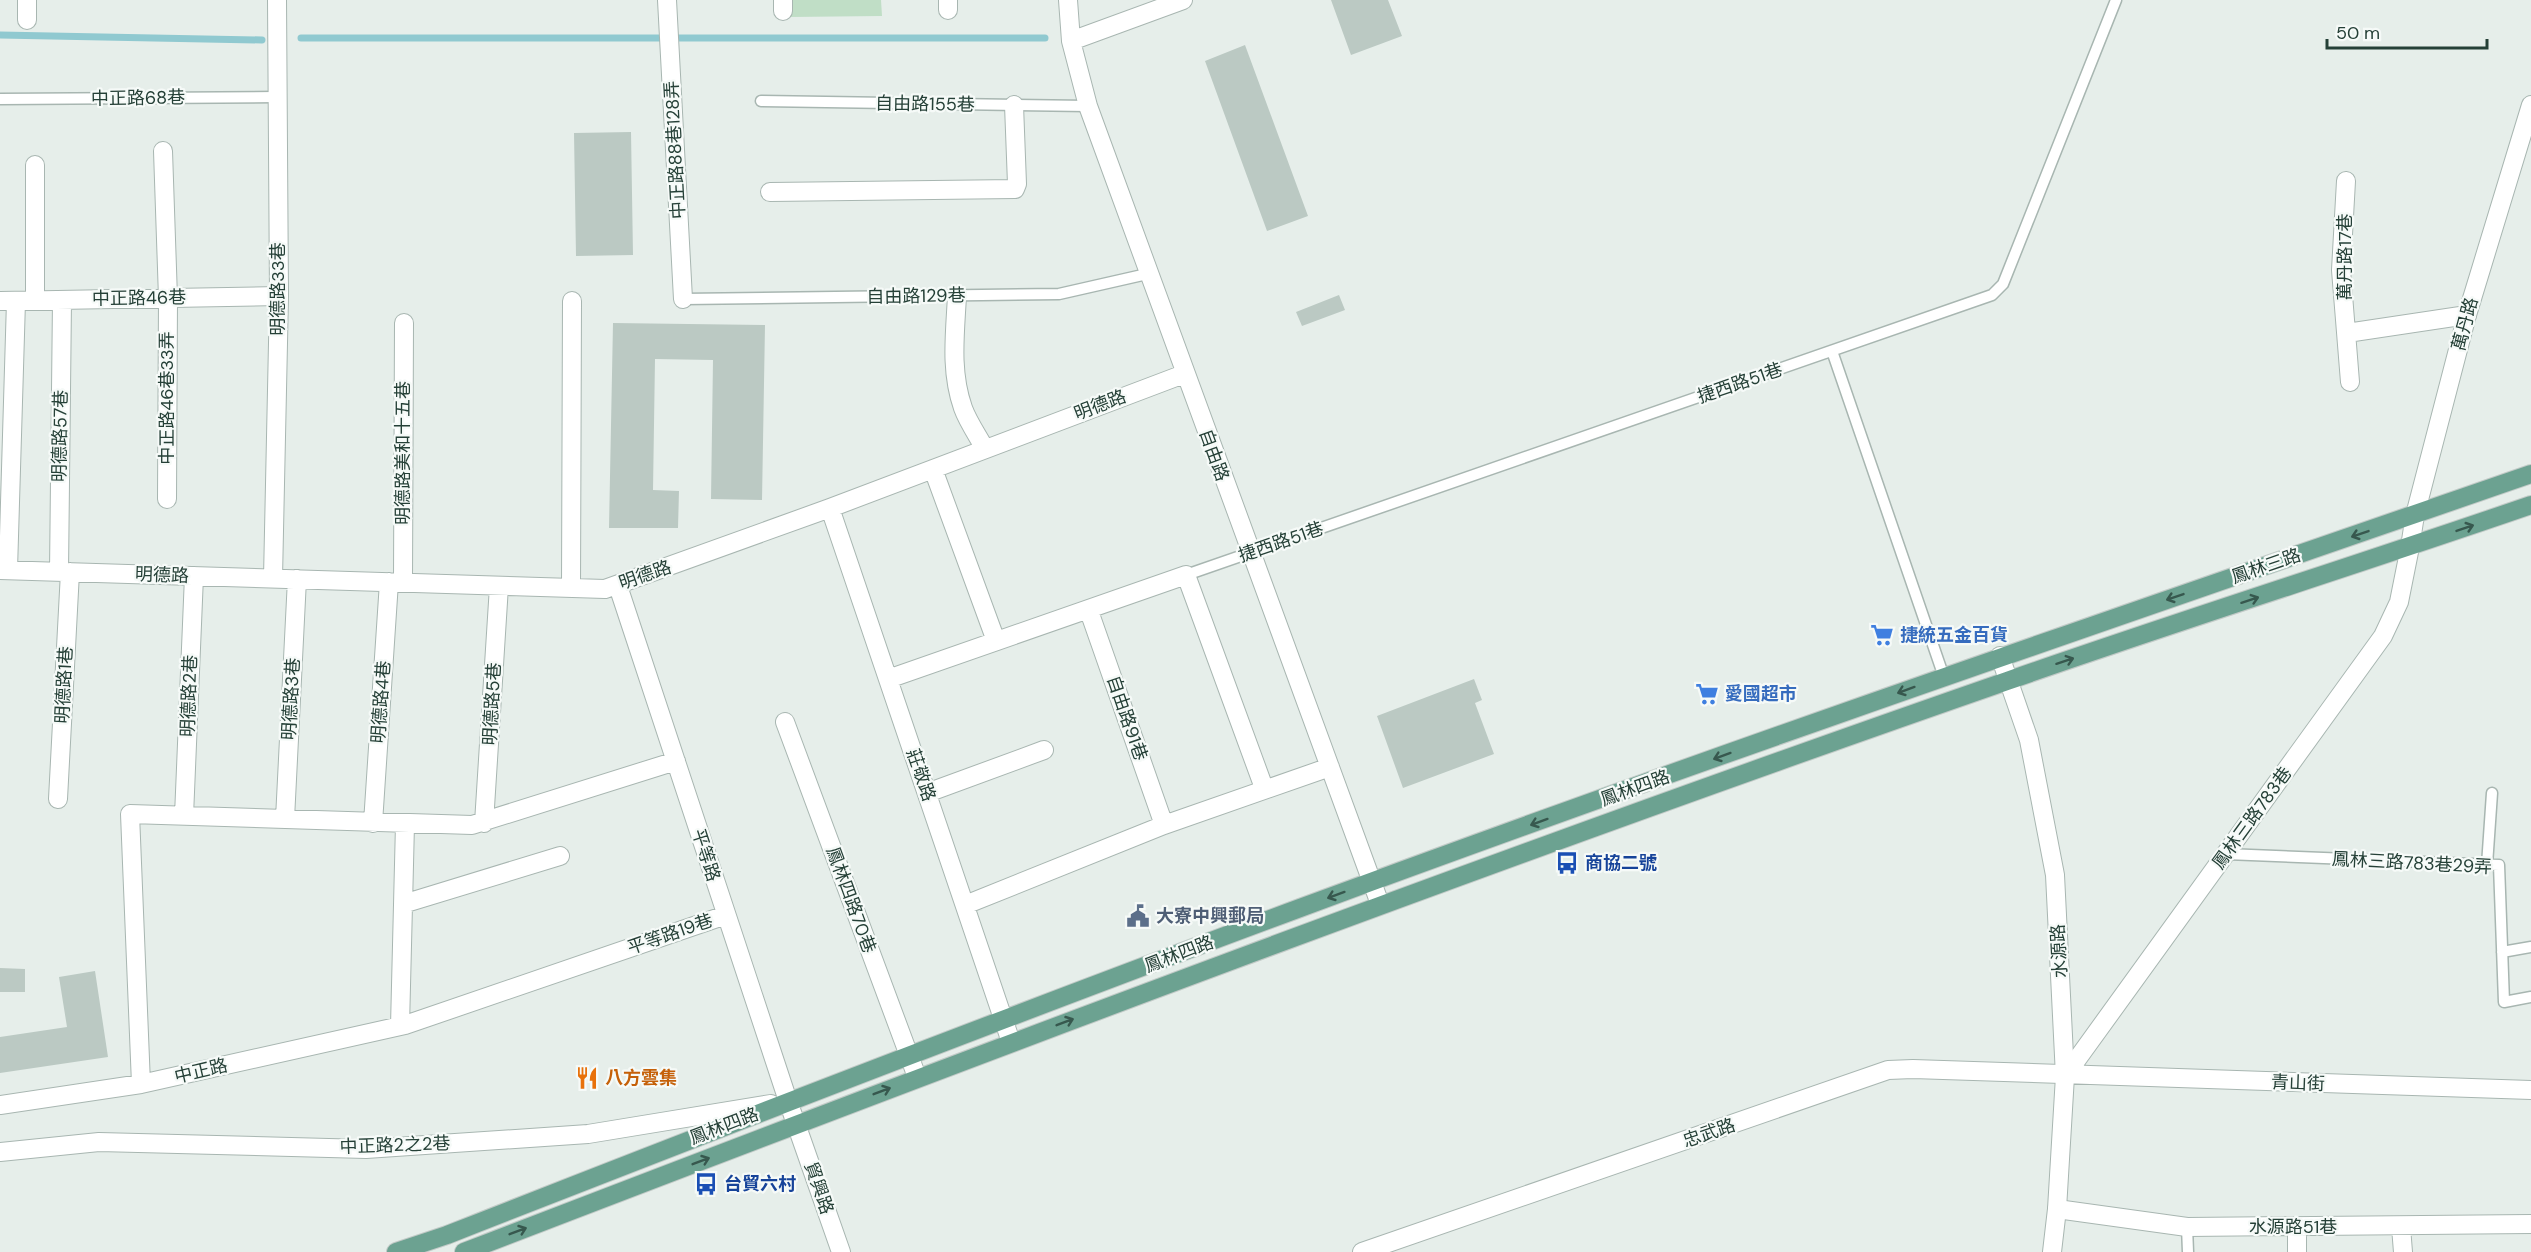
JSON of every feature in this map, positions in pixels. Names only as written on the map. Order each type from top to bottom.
[{"type":"main road","name":"鳳林三路","points":[[2000,656],[2531,474]]},
{"type":"main road","name":"鳳林三路","points":[[2010,680],[2531,505]]},
{"type":"main road","name":"鳳林四路","points":[[396,1252],[447,1235],[909,1055],[1373,882],[2000,656]]},
{"type":"main road","name":"鳳林四路","points":[[464,1252],[918,1077],[1380,904],[2010,680]]},
{"type":"street","points":[[27,0],[27,21]]},
{"type":"street","name":"明德路33巷","points":[[273,578],[279,296],[277,0]]},
{"type":"street","name":"中正路88巷128弄","points":[[667,0],[683,299]]},
{"type":"street","name":"自由路","points":[[1068,0],[1071,41],[1088,106],[1147,274],[1380,904]]},
{"type":"street","points":[[1071,41],[1183,0]]},
{"type":"street","points":[[770,192],[1015,189],[1017,184],[1014,105]]},
{"type":"street","name":"萬丹路","points":[[2410,547],[2415,515],[2467,315],[2531,105]]},
{"type":"street","name":"中正路46巷33弄","points":[[164,151],[168,298],[167,498]]},
{"type":"street","points":[[35,165],[35,300]]},
{"type":"street","name":"萬丹路17巷","points":[[2346,181],[2341,270],[2350,382]]},
{"type":"street","name":"中正路46巷","points":[[8,301],[279,296]]},
{"type":"street","points":[[957,296],[953,359],[957,388],[964,410],[985,449]]},
{"type":"street","name":"明德路57巷","points":[[62,300],[64,572]]},
{"type":"street","points":[[4,570],[8,301]]},
{"type":"street","points":[[571,588],[572,301]]},
{"type":"street","points":[[2347,333],[2467,315]]},
{"type":"street","name":"明德路美和十五巷","points":[[396,582],[404,323]]},
{"type":"street","name":"明德路","points":[[4,570],[605,589],[830,508],[1184,374]]},
{"type":"street","points":[[933,469],[996,641]]},
{"type":"street","name":"莊敬路","points":[[830,508],[1011,1042]]},
{"type":"street","name":"鳳林三路783巷","points":[[2065,1076],[2383,636],[2399,602],[2410,547]]},
{"type":"street","name":"明德路1巷","points":[[58,799],[64,572]]},
{"type":"street","points":[[888,679],[1089,611],[1186,575],[1264,788]]},
{"type":"street","name":"明德路2巷","points":[[184,816],[194,576]]},
{"type":"street","name":"明德路3巷","points":[[285,819],[297,579]]},
{"type":"street","name":"明德路4巷","points":[[373,823],[396,582]]},
{"type":"street","name":"明德路5巷","points":[[484,823],[499,585]]},
{"type":"street","name":"平等路","points":[[618,586],[797,1124]]},
{"type":"street","name":"自由路91巷","points":[[1089,611],[1164,825]]},
{"type":"street","name":"水源路","points":[[2000,656],[2029,740],[2055,875],[2065,1076],[2057,1209],[2052,1252]]},
{"type":"street","name":"鳳林四路70巷","points":[[785,722],[918,1077]]},
{"type":"street","points":[[927,793],[1044,750]]},
{"type":"street","points":[[141,1084],[130,814],[472,825],[676,761]]},
{"type":"street","points":[[965,905],[1164,825],[1330,766]]},
{"type":"street","points":[[400,1026],[405,824]]},
{"type":"street","points":[[403,904],[560,856]]},
{"type":"street","name":"平等路19巷","points":[[615,953],[726,915]]},
{"type":"street","name":"中正路","points":[[0,1105],[141,1084],[400,1026],[615,953]]},
{"type":"street","name":"忠武路","points":[[1362,1252],[1888,1070],[2065,1076]]},
{"type":"street","name":"青山街","points":[[2065,1076],[2531,1090]]},
{"type":"street","name":"中正路2之2巷","points":[[0,1152],[99,1142],[366,1149],[588,1134],[788,1101]]},
{"type":"street","name":"貿興路","points":[[797,1124],[841,1252]]},
{"type":"street","name":"水源路51巷","points":[[2057,1209],[2187,1227],[2401,1227],[2531,1224]]},
{"type":"street","points":[[2297,1227],[2297,1252]]},
{"type":"street","points":[[2401,1227],[2403,1252]]},
{"type":"lane","name":"捷西路51巷","points":[[1186,575],[1992,295],[2003,284],[2116,0]]},
{"type":"lane","name":"中正路68巷","points":[[0,99],[276,97]]},
{"type":"lane","name":"自由路155巷","points":[[761,101],[1088,106]]},
{"type":"lane","name":"自由路129巷","points":[[683,299],[1059,294],[1147,274]]},
{"type":"lane","points":[[1832,351],[1944,677]]},
{"type":"lane","points":[[2487,865],[2492,793]]},
{"type":"lane","name":"鳳林三路783巷29弄","points":[[2226,854],[2499,865],[2504,1002],[2531,997]]},
{"type":"lane","points":[[2502,952],[2531,947]]},
{"type":"lane","points":[[2187,1227],[2188,1252]]},
{"type":"green space","points":[[789,0],[881,0],[882,16],[790,17]]},
{"type":"building","points":[[1331,0],[1388,0],[1402,36],[1351,55]]},
{"type":"building","points":[[1245,45],[1308,216],[1267,231],[1205,61]]},
{"type":"building","points":[[631,132],[633,255],[576,256],[574,133]]},
{"type":"building","points":[[1339,295],[1345,310],[1302,326],[1296,312]]},
{"type":"building","points":[[613,323],[765,325],[762,500],[711,499],[713,360],[655,359],[653,490],[679,491],[678,528],[609,528]]},
{"type":"building","points":[[1474,679],[1482,700],[1475,703],[1494,754],[1403,788],[1377,716]]},
{"type":"building","points":[[0,968],[25,969],[25,992],[0,992]]},
{"type":"building","points":[[95,971],[108,1057],[0,1073],[0,1037],[67,1027],[59,977]]},
{"type":"waterway","points":[[0,35],[262,40]]},
{"type":"waterway","points":[[301,38],[1045,38]]},
{"type":"place","name":"捷統五金百貨","points":[[1882,635]]},
{"type":"place","name":"愛國超市","points":[[1707,694]]},
{"type":"place","name":"商協二號","points":[[1567,863]]},
{"type":"place","name":"大寮中興郵局","points":[[1138,916]]},
{"type":"place","name":"八方雲集","points":[[587,1078]]},
{"type":"place","name":"台貿六村","points":[[706,1184]]}]
